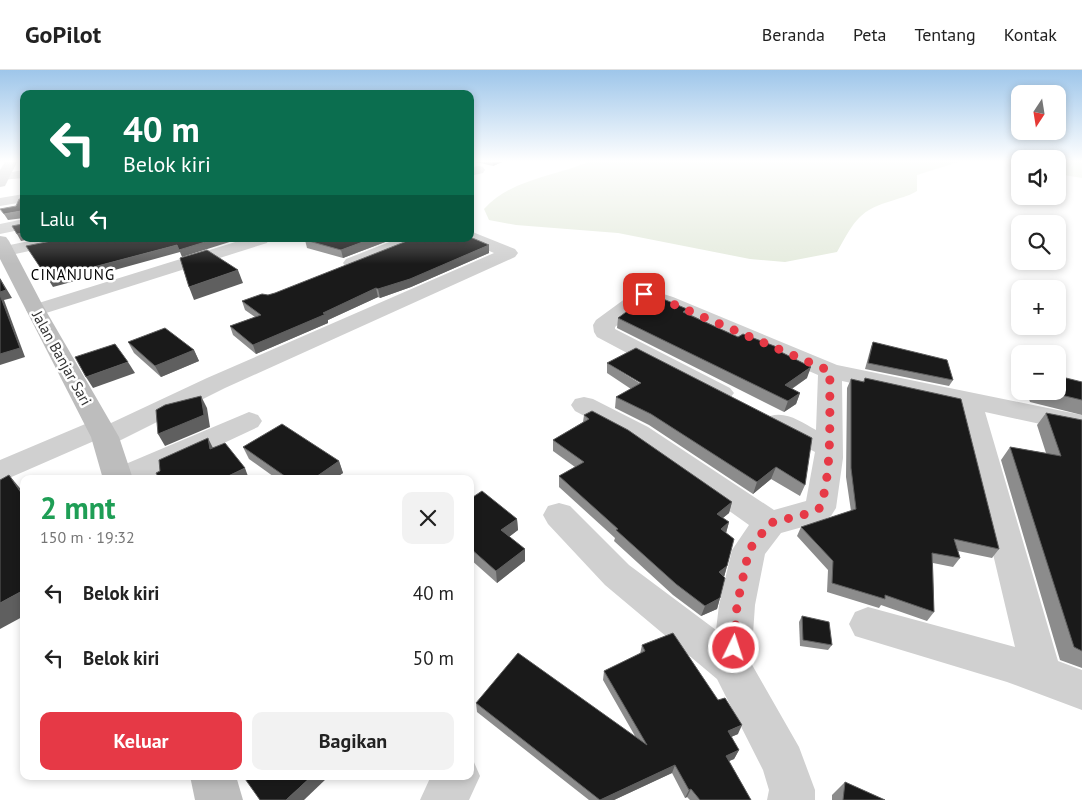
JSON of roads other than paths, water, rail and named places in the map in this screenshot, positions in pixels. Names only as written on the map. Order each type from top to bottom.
[{"type":"street","points":[[0,202],[20,199]]},
{"type":"street","points":[[0,229],[20,225]]},
{"type":"street","points":[[0,472],[102,432],[216,383],[509,253],[474,238]]},
{"type":"street","points":[[3,246],[37,242]]},
{"type":"street","points":[[36,310],[252,242]]},
{"type":"street","points":[[332,271],[404,242]]},
{"type":"street","name":"Jalan Banjar Sari","points":[[3,246],[102,432],[118,475]]},
{"type":"street","points":[[829,448],[605,332],[604,325],[644,294],[666,301],[830,371],[1082,424]]},
{"type":"street","points":[[731,666],[737,605],[749,550],[770,523],[806,514],[820,508],[824,497],[829,448],[830,371]]},
{"type":"street","points":[[970,400],[1042,677]]},
{"type":"street","points":[[584,405],[638,433],[770,523]]},
{"type":"street","points":[[128,475],[250,421]]},
{"type":"street","points":[[559,515],[617,575],[731,666],[783,763],[792,790],[791,800]]},
{"type":"street","points":[[868,624],[1007,664],[1082,690]]},
{"type":"street","points":[[213,780],[219,800]]},
{"type":"street","points":[[444,800],[455,780]]},
{"type":"district","name":"CINANJUNG","points":[[73,274]]}]
